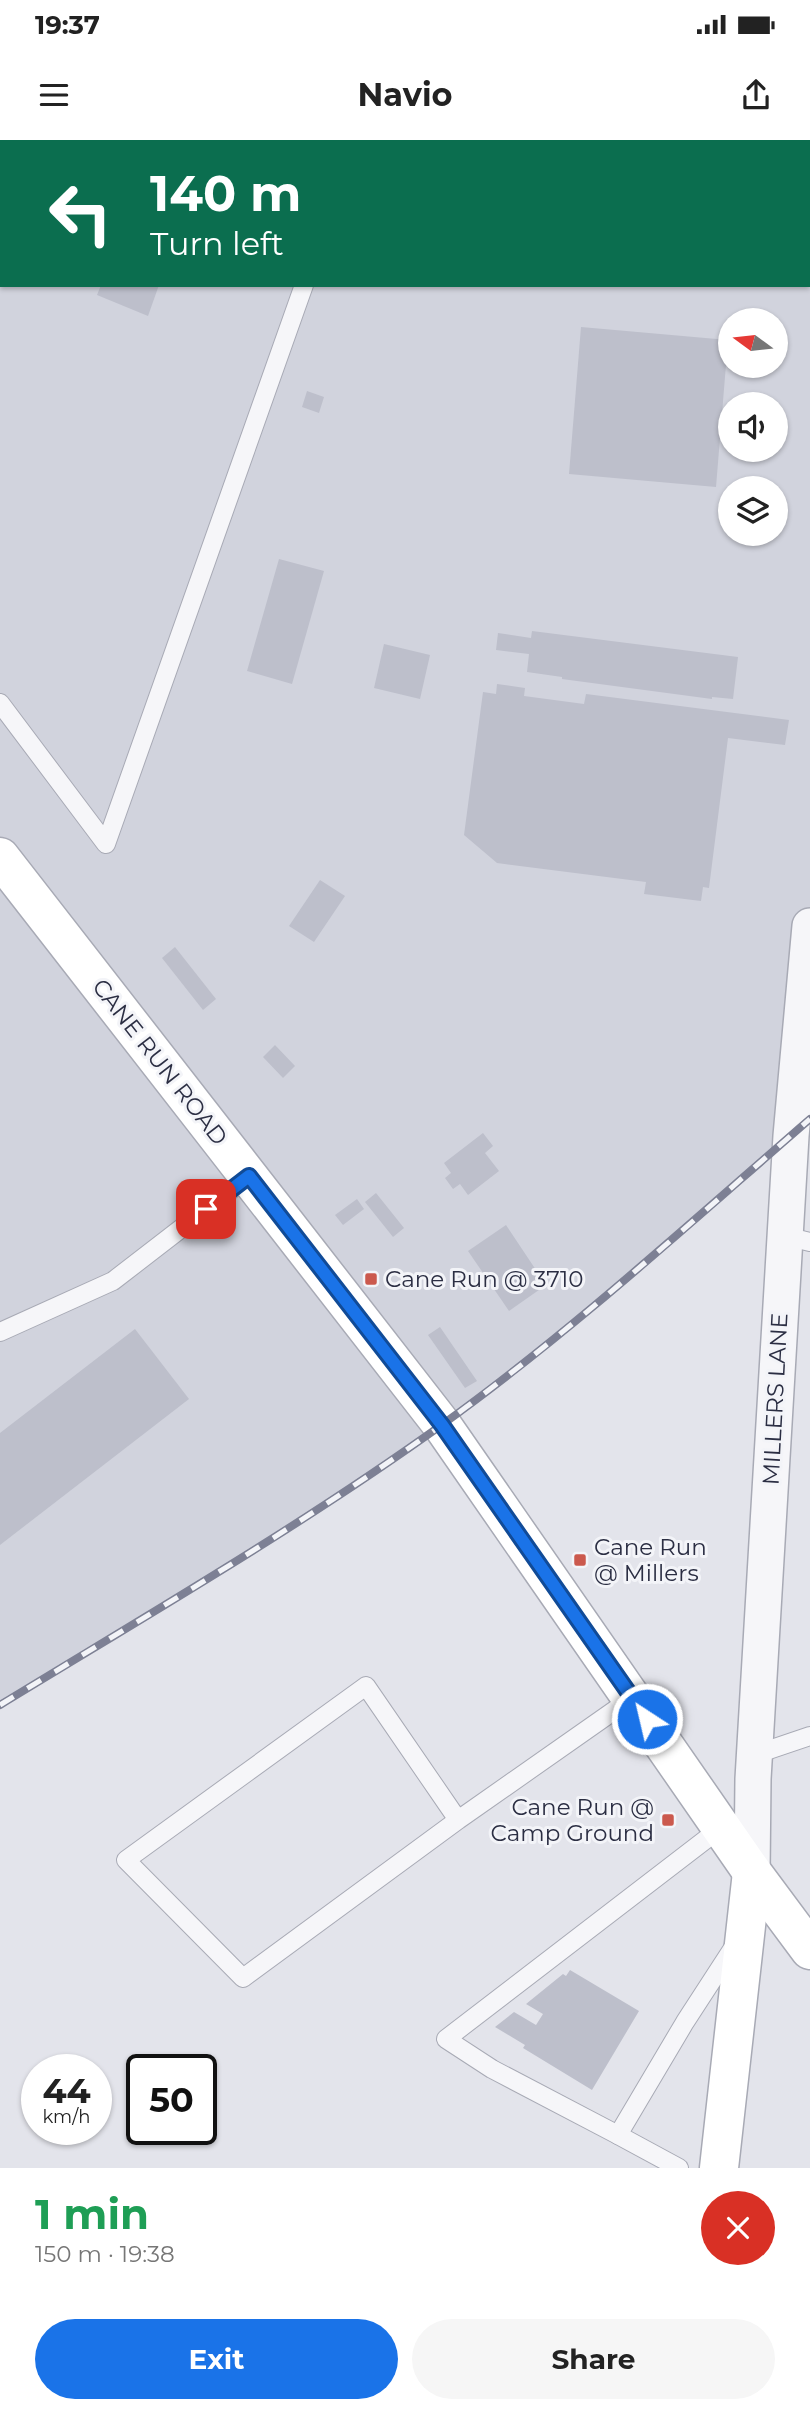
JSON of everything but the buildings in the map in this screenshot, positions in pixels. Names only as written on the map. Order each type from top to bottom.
[{"type":"main road","name":"CANE RUN ROAD","points":[[0,857],[442,1425],[752,1872],[810,1950]]},
{"type":"main road","points":[[719,2168],[752,1872]]},
{"type":"street","name":"MILLERS LANE","points":[[752,1872],[754,1755],[798,1239],[791,1136],[806,1001],[810,926]]},
{"type":"lane","points":[[0,703],[106,844],[303,287]]},
{"type":"lane","points":[[0,1332],[113,1281],[249,1176]]},
{"type":"lane","points":[[458,1821],[366,1686],[126,1860],[243,1978],[632,1698]]},
{"type":"lane","points":[[754,1755],[810,1736]]},
{"type":"lane","points":[[679,2168],[492,2069],[446,2039],[722,1827]]},
{"type":"lane","points":[[618,2135],[685,2022],[746,1927]]},
{"type":"shaded area","points":[[0,287],[810,287],[810,1119],[554,1340],[442,1425],[302,1520],[0,1705]]},
{"type":"railway","points":[[0,1705],[280,1534],[443,1424],[584,1314],[810,1119]]},
{"type":"place","name":"Cane Run @ 3710","points":[[371,1279]]},
{"type":"place","name":"Cane Run @ Millers","points":[[580,1560]]},
{"type":"place","name":"Cane Run @ Camp Ground","points":[[668,1820]]},
{"type":"route","points":[[206,1209],[249,1176],[442,1425],[647,1719]]}]
